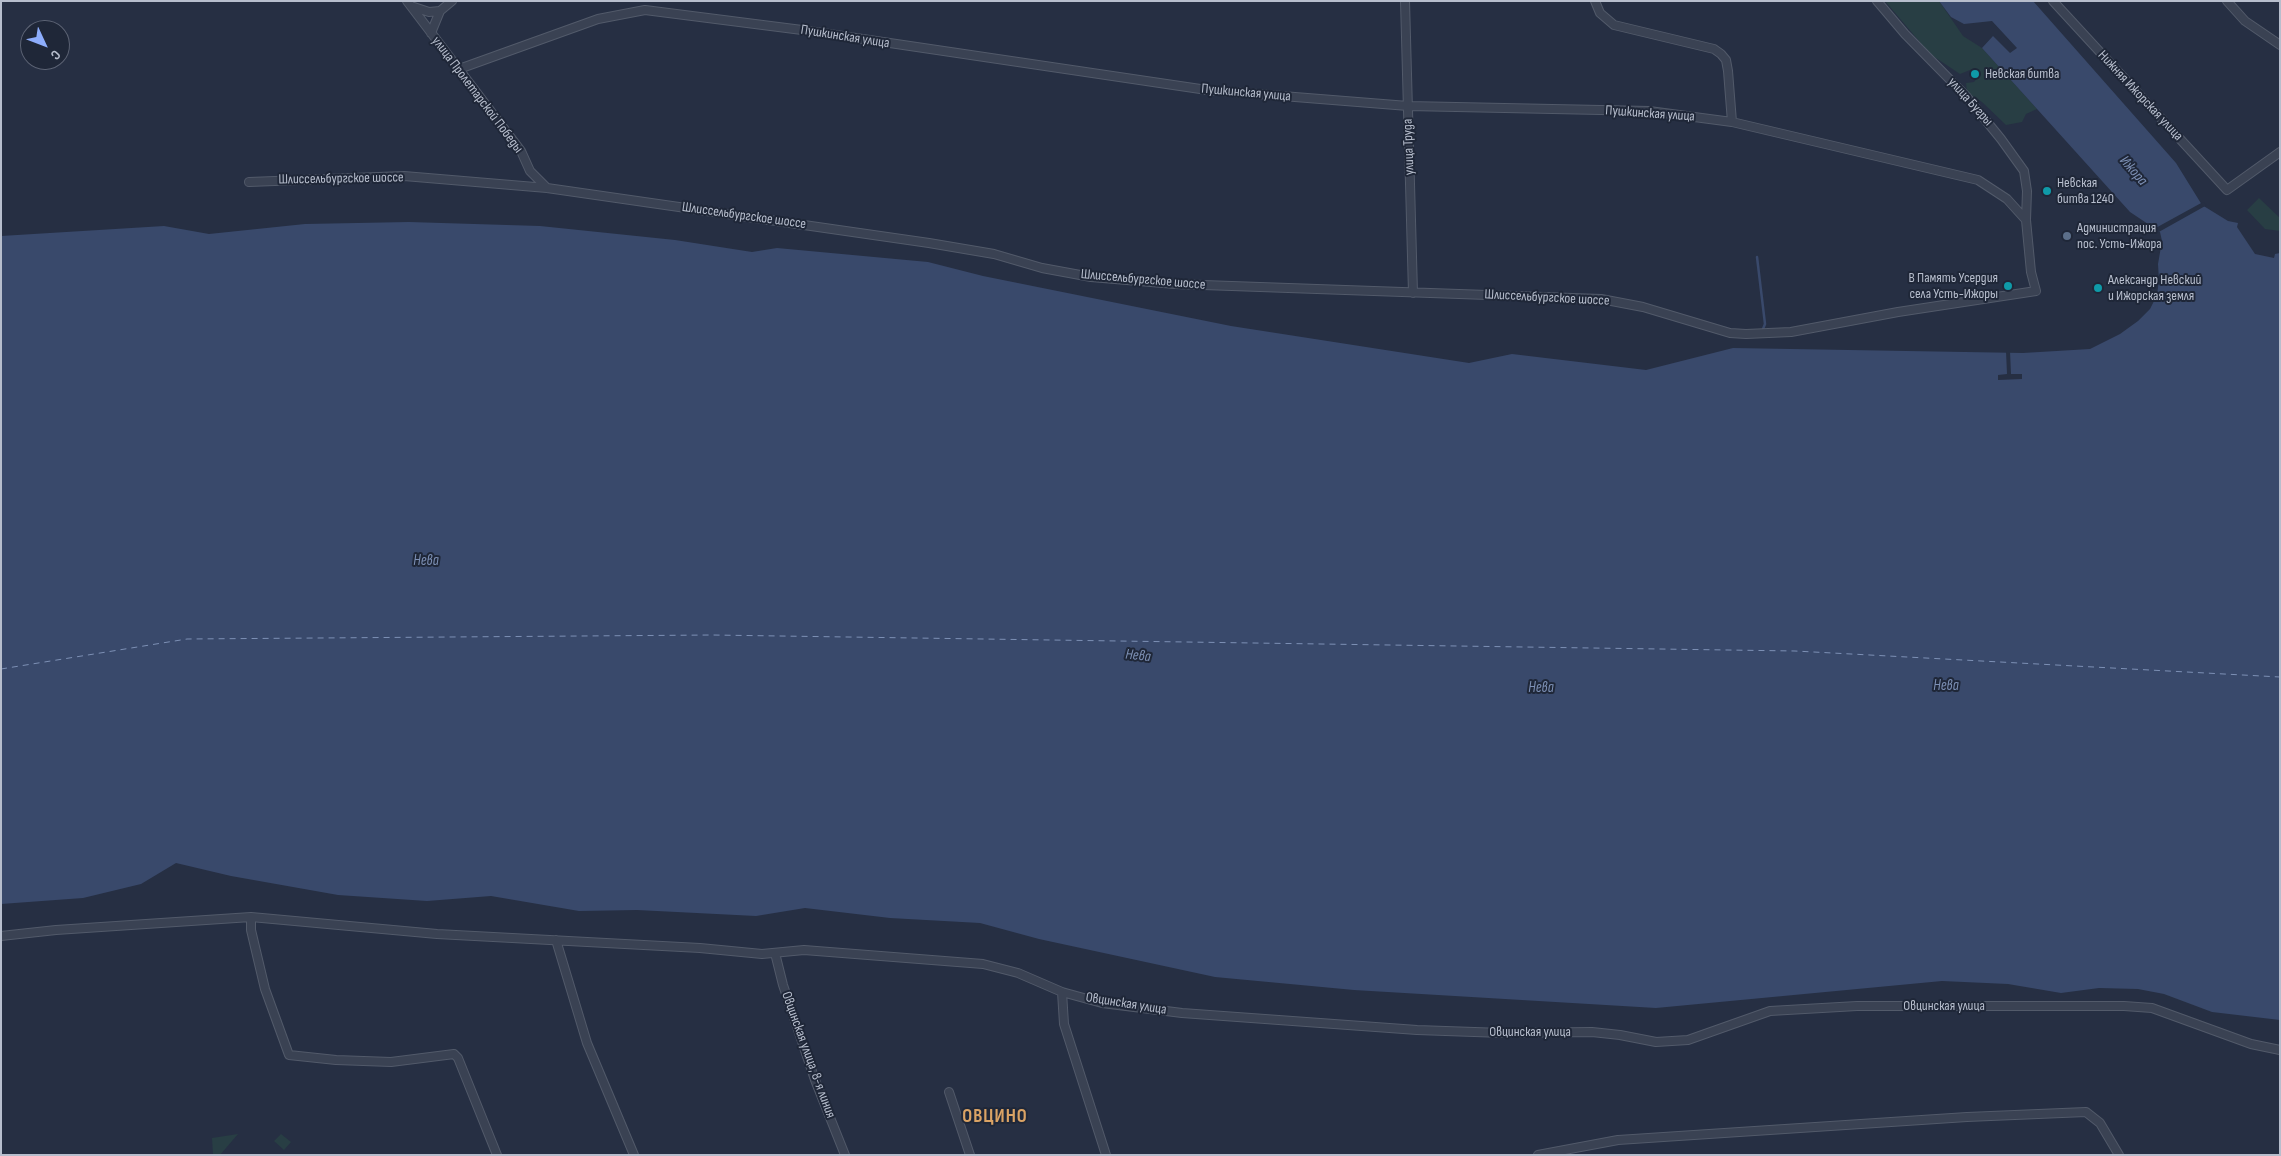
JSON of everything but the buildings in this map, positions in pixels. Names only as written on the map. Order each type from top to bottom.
[{"type":"street","points":[[431,33],[440,11],[452,1]]},
{"type":"street","name":"улица Труда","points":[[1405,1],[1413,293]]},
{"type":"street","points":[[1595,1],[1605,19],[1614,25],[1714,49],[1721,54],[1726,60],[1728,71],[1732,122]]},
{"type":"street","name":"улица Бугры","points":[[1877,1],[1905,34],[1966,96],[2001,138],[2024,171],[2027,191],[2026,220],[2031,272],[2036,291]]},
{"type":"street","name":"Нижняя Ижорская улица","points":[[2052,1],[2228,190],[2280,152]]},
{"type":"street","points":[[2227,1],[2245,21],[2280,45]]},
{"type":"street","points":[[409,3],[429,12],[440,11]]},
{"type":"street","name":"улица Пролетарской Победы","points":[[409,3],[521,152],[530,171],[547,188]]},
{"type":"street","name":"Пушкинская улица","points":[[458,69],[598,19],[645,10],[802,30],[1207,90],[1408,106],[1649,111],[1732,122],[1978,180],[2007,199],[2026,220]]},
{"type":"street","name":"Шлиссельбургское шоссе","points":[[249,182],[404,176],[547,188],[929,243],[994,254],[1042,268],[1091,277],[1175,284],[1608,300],[1643,307],[1730,332],[1746,334],[1791,332],[1898,312],[2036,291]]},
{"type":"street","points":[[251,917],[251,930],[265,989],[289,1055],[336,1060],[384,1062],[454,1054],[458,1058],[497,1155]]},
{"type":"street","name":"Овцинская улица","points":[[1,936],[56,930],[251,917],[437,934],[700,948],[762,954],[804,950],[984,964],[1018,972],[1062,992],[1102,1002],[1182,1013],[1417,1030],[1504,1033],[1592,1032],[1656,1042],[1688,1040],[1770,1012],[1857,1006],[2124,1006],[2152,1008],[2251,1044],[2280,1050]]},
{"type":"street","points":[[556,940],[588,1043],[634,1155]]},
{"type":"street","name":"Овцинская улица, 8-я линия","points":[[775,953],[783,985],[815,1080],[844,1155]]},
{"type":"street","points":[[1062,992],[1064,1024],[1106,1155]]},
{"type":"street","points":[[948,1092],[970,1155]]},
{"type":"street","points":[[1538,1155],[1618,1140],[1959,1118],[2086,1112],[2100,1123],[2119,1155]]},
{"type":"green space","points":[[1885,1],[1939,1],[1963,36],[1982,48],[2037,109],[2026,114],[2022,122],[2006,125],[1982,102],[1967,92],[1966,83],[1974,82],[1978,77],[1979,71],[1975,68],[1960,74],[1930,54]]},
{"type":"green space","points":[[2259,198],[2280,218],[2280,231],[2265,229],[2247,210]]},
{"type":"green space","points":[[238,1134],[220,1155],[213,1155],[212,1138]]},
{"type":"green space","points":[[281,1134],[291,1142],[284,1150],[274,1141]]},
{"type":"water","name":"Нева","points":[[1939,1],[2033,1],[2176,163],[2202,205],[2228,221],[2238,223],[2237,227],[2255,254],[2274,258],[2275,254],[2280,253],[2280,1020],[2212,1012],[2164,994],[2138,989],[2099,988],[2061,993],[2008,984],[1942,981],[1656,1008],[1354,990],[1215,977],[1039,939],[980,923],[890,918],[805,908],[756,916],[637,910],[579,911],[491,896],[427,901],[338,895],[231,876],[176,863],[141,884],[83,898],[1,904],[1,236],[164,226],[209,234],[305,224],[409,222],[540,226],[675,240],[752,252],[777,248],[928,262],[983,276],[1231,326],[1469,363],[1512,354],[1646,370],[1733,348],[2023,353],[2090,349],[2120,334],[2138,321],[2150,309],[2157,295],[2159,280],[2158,264],[2162,241],[2160,232],[2130,212],[1982,48],[1993,36],[2010,53],[2017,48],[1992,21],[1964,24],[1951,17]]},
{"type":"pier","points":[[2203,202],[2207,205],[2157,233],[2152,230]]},
{"type":"pier","points":[[2006,351],[2010,351],[2011,374],[2022,374],[2022,379],[1998,380],[1998,375],[2007,374]]},
{"type":"waterway","points":[[1757,257],[1765,324],[1763,329]]},
{"type":"ferry route","points":[[1,669],[187,639],[712,635],[1795,651],[2280,677]]},
{"type":"place","name":"Невская битва","points":[[1975,74]]},
{"type":"place","name":"Невская битва 1240","points":[[2047,191]]},
{"type":"place","name":"Администрация пос. Усть-Ижора","points":[[2067,236]]},
{"type":"place","name":"В Память Усердия села Усть-Ижоры","points":[[2008,286]]},
{"type":"place","name":"Александр Невский и Ижорская земля","points":[[2098,288]]},
{"type":"district","name":"ОВЦИНО","points":[[995,1117]]},
{"type":"water label","name":"Ижора","points":[[2133,171]]}]
